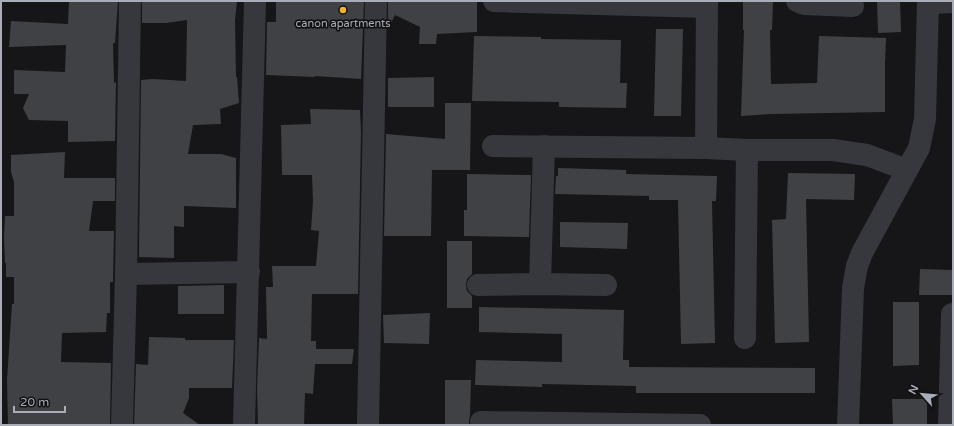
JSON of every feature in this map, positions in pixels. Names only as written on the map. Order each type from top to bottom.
[{"type":"street","points":[[122,425],[130,1]]},
{"type":"street","points":[[244,425],[255,1]]},
{"type":"street","points":[[368,425],[376,1]]},
{"type":"street","points":[[494,1],[707,4],[706,148]]},
{"type":"street","points":[[797,1],[804,4],[853,6]]},
{"type":"street","points":[[848,425],[853,288],[857,266],[862,253],[919,148],[925,119],[928,2],[953,2]]},
{"type":"street","points":[[493,146],[833,150],[867,156],[907,170]]},
{"type":"street","points":[[540,284],[544,146]]},
{"type":"street","points":[[745,338],[746,150]]},
{"type":"street","points":[[126,274],[249,272]]},
{"type":"street","points":[[478,285],[606,285]]},
{"type":"street","points":[[949,425],[952,314]]},
{"type":"street","points":[[481,422],[536,424],[700,425]]},
{"type":"building","points":[[69,1],[118,1],[115,43],[113,43],[114,83],[116,82],[115,141],[68,142],[68,121],[29,120],[23,108],[29,94],[14,94],[14,70],[65,72],[66,45],[9,47],[11,21],[68,24]]},
{"type":"building","points":[[142,1],[237,1],[235,20],[236,77],[239,103],[220,109],[221,124],[193,125],[188,154],[221,154],[236,158],[236,208],[184,206],[184,227],[174,226],[174,258],[139,257],[141,80],[153,79],[186,81],[187,20],[166,23],[142,23]]},
{"type":"building","points":[[276,1],[364,1],[361,79],[266,75],[267,22],[276,22]]},
{"type":"building","points":[[388,1],[477,1],[477,32],[437,34],[436,44],[419,44],[420,27],[395,15],[391,23],[388,23]]},
{"type":"building","points":[[743,1],[773,1],[772,30],[770,30],[771,84],[817,83],[819,36],[886,38],[885,112],[741,116],[744,30]]},
{"type":"building","points":[[877,1],[900,1],[901,32],[878,33]]},
{"type":"building","points":[[656,29],[683,29],[681,116],[654,116]]},
{"type":"building","points":[[474,36],[621,40],[620,83],[627,83],[626,108],[559,107],[559,102],[472,101]]},
{"type":"building","points":[[434,77],[434,107],[388,107],[388,78]]},
{"type":"building","points":[[445,103],[471,103],[470,170],[432,170],[431,236],[384,236],[386,134],[445,139]]},
{"type":"building","points":[[310,109],[360,110],[361,132],[358,294],[312,294],[311,341],[316,341],[316,349],[354,349],[352,364],[315,364],[313,394],[305,393],[304,425],[258,425],[257,388],[259,338],[267,339],[266,287],[273,287],[272,266],[316,266],[319,231],[311,230],[313,201],[312,175],[282,175],[281,125],[311,124]]},
{"type":"building","points":[[65,152],[64,178],[115,178],[115,201],[93,201],[89,231],[114,231],[113,282],[110,282],[110,313],[107,313],[106,332],[62,333],[61,362],[111,363],[110,425],[8,425],[7,380],[12,304],[14,304],[14,277],[6,277],[4,237],[5,216],[14,216],[14,182],[11,172],[11,155]]},
{"type":"building","points":[[558,168],[626,170],[626,174],[717,176],[716,201],[712,201],[715,343],[681,344],[678,200],[649,200],[649,196],[555,194]]},
{"type":"building","points":[[788,173],[855,174],[854,200],[806,199],[809,342],[775,343],[772,220],[786,219]]},
{"type":"building","points":[[467,174],[531,175],[529,237],[464,236],[464,210],[467,210]]},
{"type":"building","points":[[560,222],[628,223],[627,249],[560,247]]},
{"type":"building","points":[[447,241],[472,241],[472,274],[467,279],[466,285],[467,291],[472,296],[472,308],[447,308]]},
{"type":"building","points":[[920,269],[953,270],[953,295],[919,295]]},
{"type":"building","points":[[224,285],[224,314],[178,314],[178,286]]},
{"type":"building","points":[[893,302],[919,302],[919,365],[893,366]]},
{"type":"building","points":[[479,307],[624,310],[623,360],[629,360],[629,367],[815,368],[815,393],[636,393],[636,386],[542,384],[542,387],[475,385],[476,360],[562,362],[562,334],[479,332]]},
{"type":"building","points":[[430,313],[429,344],[384,343],[383,315]]},
{"type":"building","points":[[149,337],[185,338],[185,340],[234,340],[232,388],[189,388],[189,398],[183,413],[200,425],[134,425],[136,364],[148,365]]},
{"type":"building","points":[[445,380],[471,380],[469,425],[445,425]]},
{"type":"building","points":[[892,399],[927,399],[927,425],[893,425]]},
{"type":"place","name":"canon apartments","points":[[343,10]]}]
